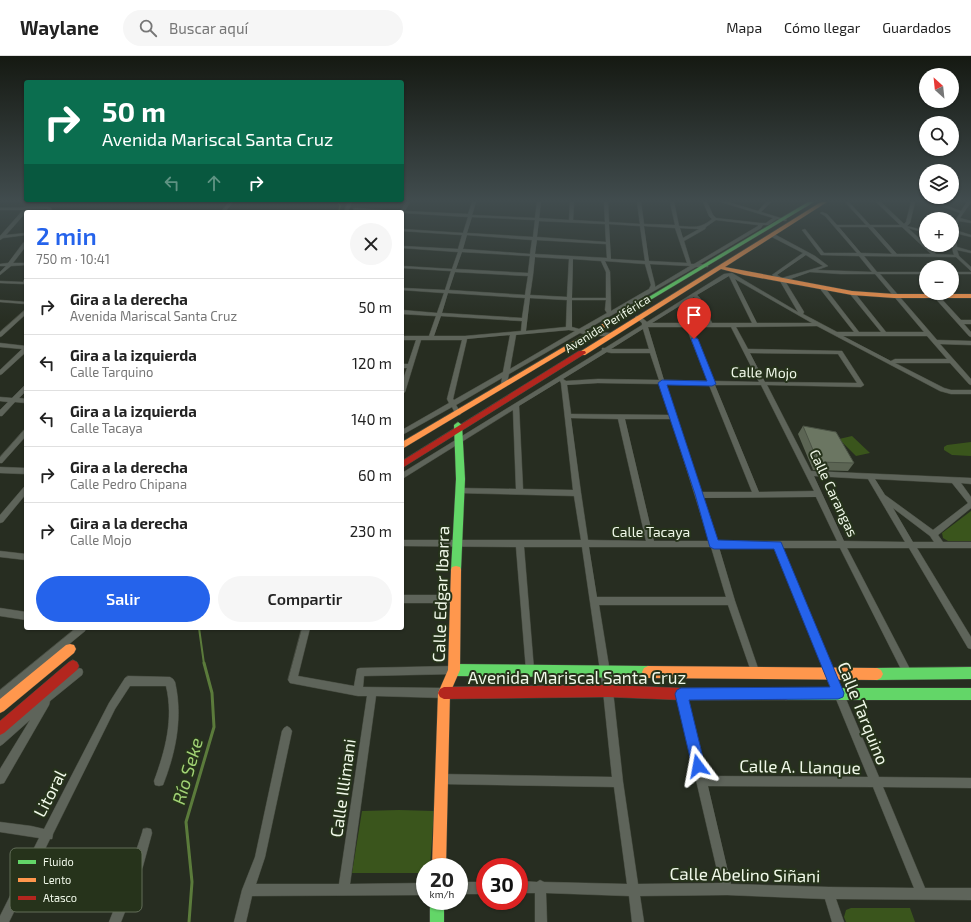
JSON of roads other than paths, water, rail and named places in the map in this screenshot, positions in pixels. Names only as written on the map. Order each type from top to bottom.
[{"type":"street","points":[[431,338],[462,242]]},
{"type":"street","points":[[523,333],[535,242]]},
{"type":"street","points":[[600,242],[608,243],[608,260]]},
{"type":"street","points":[[644,242],[653,293]]},
{"type":"street","points":[[683,242],[689,264]]},
{"type":"street","points":[[404,432],[610,313],[653,293],[734,242]]},
{"type":"street","name":"Avenida Periférica","points":[[404,445],[591,334],[653,293],[752,242]]},
{"type":"street","name":"Avenida Periférica","points":[[404,464],[612,335],[638,317],[724,267],[758,242]]},
{"type":"street","points":[[782,280],[826,266],[789,242]]},
{"type":"street","points":[[814,242],[823,254],[957,256]]},
{"type":"street","points":[[849,242],[971,383]]},
{"type":"street","points":[[884,242],[895,254]]},
{"type":"street","points":[[921,242],[934,255]]},
{"type":"street","points":[[0,274],[24,246]]},
{"type":"street","points":[[404,248],[533,254],[724,267],[800,315],[944,391],[971,392]]},
{"type":"street","points":[[959,249],[971,252]]},
{"type":"street","points":[[956,252],[957,256],[971,270]]},
{"type":"street","points":[[800,315],[801,312],[782,280],[774,274],[806,253]]},
{"type":"street","points":[[569,328],[571,257]]},
{"type":"street","points":[[602,259],[608,272],[608,300],[610,313]]},
{"type":"street","points":[[0,265],[24,264]]},
{"type":"street","points":[[404,267],[531,275]]},
{"type":"street","points":[[810,271],[841,274],[919,273]]},
{"type":"street","points":[[733,272],[755,325]]},
{"type":"street","points":[[404,475],[516,405],[562,380],[604,349],[733,272],[852,293],[919,296]]},
{"type":"street","points":[[959,273],[971,273]]},
{"type":"street","points":[[0,282],[24,282]]},
{"type":"street","points":[[404,289],[608,300]]},
{"type":"street","points":[[823,289],[857,333]]},
{"type":"street","points":[[852,293],[884,333]]},
{"type":"street","points":[[694,295],[698,298],[710,324]]},
{"type":"street","points":[[959,296],[971,296]]},
{"type":"street","points":[[940,300],[971,335]]},
{"type":"street","points":[[0,301],[24,303]]},
{"type":"street","points":[[404,312],[524,320]]},
{"type":"street","points":[[0,335],[24,313]]},
{"type":"street","points":[[638,317],[644,322],[645,325],[662,383],[699,494],[731,601],[756,674]]},
{"type":"street","points":[[959,322],[971,322]]},
{"type":"street","points":[[688,324],[756,494]]},
{"type":"street","points":[[645,325],[819,325]]},
{"type":"street","name":"Calle Carangas","points":[[733,325],[809,473],[842,545],[908,674]]},
{"type":"street","points":[[404,338],[465,338],[569,328],[591,334],[612,335]]},
{"type":"street","points":[[504,385],[513,334]]},
{"type":"street","points":[[837,334],[928,334]]},
{"type":"street","points":[[404,386],[419,338]]},
{"type":"street","points":[[458,413],[451,404],[451,394],[465,338]]},
{"type":"street","points":[[935,342],[971,343]]},
{"type":"street","points":[[0,346],[24,348]]},
{"type":"street","points":[[604,349],[611,351],[652,351]]},
{"type":"street","points":[[0,374],[24,350]]},
{"type":"street","name":"Calle Mojo","points":[[562,380],[712,384],[861,385],[840,352],[746,351]]},
{"type":"street","points":[[890,363],[895,361],[951,361]]},
{"type":"street","points":[[404,366],[411,366]]},
{"type":"street","points":[[562,380],[568,416],[577,493],[608,691],[618,782],[638,922]]},
{"type":"street","points":[[0,414],[24,389]]},
{"type":"street","points":[[0,399],[24,401]]},
{"type":"street","points":[[516,405],[520,491]]},
{"type":"street","name":"Calle Edgar Ibarra","points":[[439,858],[444,693],[454,670],[455,599],[460,491],[460,429],[457,420],[458,413]]},
{"type":"street","points":[[568,416],[674,418]]},
{"type":"street","points":[[620,417],[651,544]]},
{"type":"street","points":[[0,461],[24,434]]},
{"type":"street","points":[[0,470],[24,471]]},
{"type":"street","points":[[809,473],[971,481]]},
{"type":"street","points":[[870,476],[971,644]]},
{"type":"street","points":[[933,534],[971,503],[955,481]]},
{"type":"street","points":[[0,520],[24,491]]},
{"type":"street","points":[[460,491],[577,493]]},
{"type":"street","points":[[699,494],[819,494]]},
{"type":"street","points":[[883,497],[933,534],[941,545]]},
{"type":"street","name":"Calle Tacaya","points":[[404,543],[971,545]]},
{"type":"street","points":[[520,543],[530,670]]},
{"type":"street","name":"Calle Tarquino","points":[[777,545],[922,894]]},
{"type":"street","points":[[0,554],[24,557]]},
{"type":"street","points":[[404,599],[455,599]]},
{"type":"street","points":[[595,601],[731,601]]},
{"type":"street","points":[[1,614],[24,616]]},
{"type":"street","points":[[0,696],[80,630]]},
{"type":"street","points":[[306,630],[293,680],[358,691]]},
{"type":"street","points":[[0,708],[70,649]]},
{"type":"street","points":[[0,741],[76,669]]},
{"type":"street","points":[[0,729],[76,669]]},
{"type":"street","name":"Avenida Mariscal Santa Cruz","points":[[971,674],[831,675],[665,673],[604,670],[454,670],[360,672],[358,691],[444,693],[608,691],[681,694],[971,694]]},
{"type":"street","name":"Litoral","points":[[41,848],[112,706],[128,681],[170,682],[173,689],[175,696],[172,732],[166,763],[159,781]]},
{"type":"street","name":"Calle Illimani","points":[[344,889],[372,692]]},
{"type":"street","points":[[681,694],[727,889]]},
{"type":"street","points":[[0,779],[50,695]]},
{"type":"street","points":[[240,922],[248,890],[260,856],[287,731]]},
{"type":"street","points":[[442,779],[618,782]]},
{"type":"street","name":"Calle A. Llanque","points":[[702,781],[971,783]]},
{"type":"street","points":[[0,827],[48,835]]},
{"type":"street","points":[[142,850],[147,833]]},
{"type":"street","points":[[540,886],[541,922]]},
{"type":"street","name":"Calle Abelino Siñani","points":[[528,887],[634,890],[727,889],[829,893],[971,894]]},
{"type":"street","points":[[248,890],[416,889]]},
{"type":"street","points":[[829,893],[838,922]]},
{"type":"street","name":"Litoral","points":[[3,922],[10,908]]},
{"type":"street","points":[[437,922],[438,910]]},
{"type":"street","points":[[115,922],[119,912]]},
{"type":"waterway","name":"Río Seke","points":[[199,630],[204,664]]},
{"type":"waterway","name":"Río Seke","points":[[189,922],[192,882],[186,822],[214,727],[212,693],[204,663]]}]
